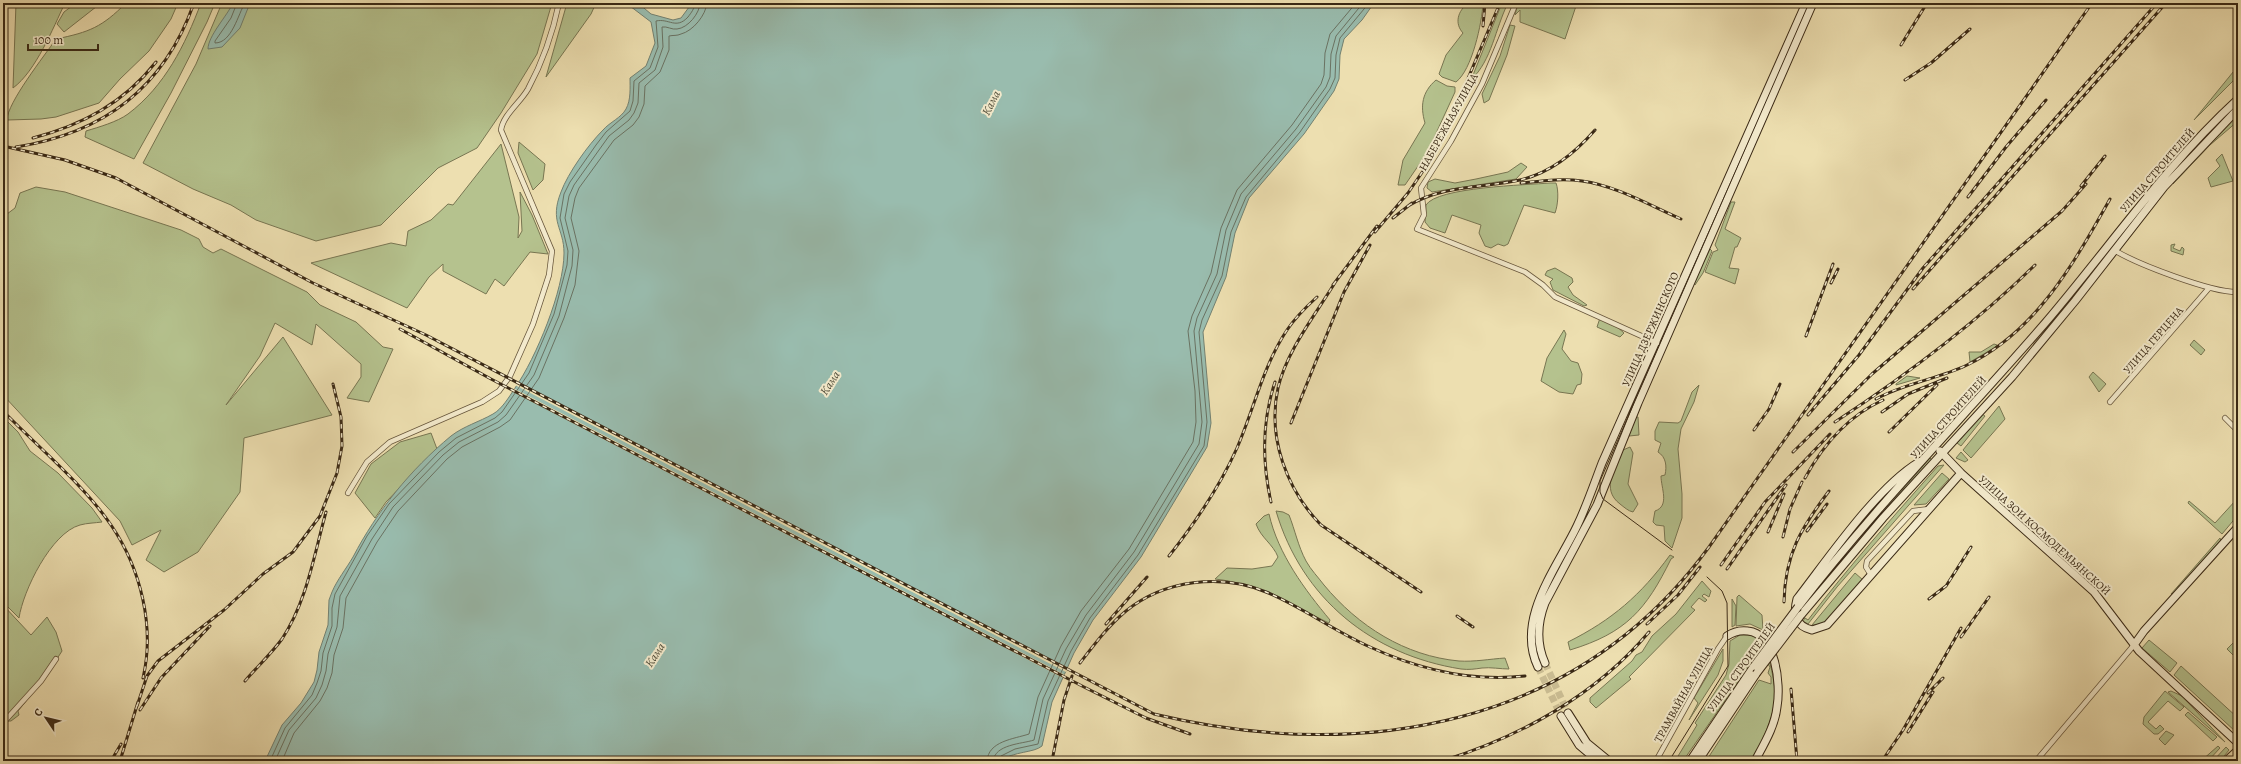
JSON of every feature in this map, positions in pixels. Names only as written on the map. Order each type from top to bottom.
[{"type":"main road","name":"УЛИЦА ДЗЕРЖИНСКОГО","points":[[1660,345],[1806,3]]},
{"type":"main road","name":"УЛИЦА ДЗЕРЖИНСКОГО","points":[[1541,665],[1530,642],[1531,627],[1536,610],[1580,520],[1602,463],[1660,345],[1813,3]]},
{"type":"main road","name":"УЛИЦА СТРОИТЕЛЕЙ","points":[[1690,761],[1754,666],[1798,607],[1844,550],[2052,315],[2162,180],[2203,134],[2238,99]]},
{"type":"main road","name":"УЛИЦА СТРОИТЕЛЕЙ","points":[[1698,761],[1756,674],[1801,615],[1879,524],[2030,356],[2185,163],[2238,109]]},
{"type":"main road","name":"УЛИЦА ЗОИ КОСМОДЕМЬЯНСКОЙ","points":[[1937,446],[1961,473],[2094,592],[2134,645],[2238,742]]},
{"type":"main road","points":[[1925,458],[1911,467],[1896,481],[1825,563],[1797,599],[1794,614],[1796,619],[1803,626],[1812,630],[1827,625],[1961,473]]},
{"type":"main road","points":[[2134,645],[2144,631],[2238,528]]},
{"type":"main road","points":[[1727,636],[1744,630],[1758,634],[1768,644],[1773,660],[1778,689],[1776,712],[1770,732],[1755,761]]},
{"type":"main road","points":[[1702,761],[1737,709],[1750,683]]},
{"type":"main road","points":[[1598,761],[1579,745],[1565,714],[1587,743],[1609,761]]},
{"type":"main road","points":[[2226,761],[2238,750]]},
{"type":"main road","points":[[2235,761],[2238,758]]},
{"type":"street","points":[[348,493],[367,462],[390,442],[475,405],[500,391],[510,376],[533,324],[550,275],[552,251],[501,130],[504,121],[532,82],[550,34],[559,3]]},
{"type":"street","name":"НАБЕРЕЖНАЯ УЛИЦА","points":[[1516,3],[1482,84],[1451,141],[1421,188],[1424,214],[1417,229],[1525,272],[1543,285],[1555,297],[1660,345]]},
{"type":"street","points":[[2114,250],[2209,288],[2229,292],[2238,292]]},
{"type":"street","name":"УЛИЦА ГЕРЦЕНА","points":[[2110,402],[2209,288]]},
{"type":"street","points":[[2225,418],[2237,429]]},
{"type":"street","points":[[1871,575],[1866,567],[1867,561],[1913,511],[1930,509]]},
{"type":"street","name":"ТРАМВАЙНАЯ УЛИЦА","points":[[1656,761],[1718,649],[1727,636]]},
{"type":"street","points":[[2036,761],[2134,645]]},
{"type":"street","points":[[3,723],[41,681],[56,659]]},
{"type":"green space","points":[[16,3],[65,3],[36,60],[29,71],[13,88]]},
{"type":"green space","points":[[76,3],[101,3],[64,32],[57,24],[64,12]]},
{"type":"green space","points":[[126,3],[178,3],[171,19],[149,51],[120,79],[99,103],[56,117],[7,120],[13,102],[56,39],[78,34],[95,27],[110,18]]},
{"type":"green space","points":[[201,3],[215,3],[171,93],[134,159],[85,137],[86,131],[124,117],[153,91],[181,49]]},
{"type":"green space","points":[[222,3],[552,3],[537,54],[501,113],[477,148],[438,168],[381,225],[316,241],[256,220],[231,205],[193,189],[143,163],[196,64]]},
{"type":"green space","points":[[567,3],[596,3],[591,14],[546,77]]},
{"type":"green space","points":[[1468,3],[1483,3],[1482,12],[1478,34],[1471,57],[1462,76],[1456,82],[1442,77],[1439,74],[1446,55],[1463,33],[1460,29],[1458,17]]},
{"type":"green space","points":[[1502,3],[1508,3],[1489,54],[1478,72],[1471,80]]},
{"type":"green space","points":[[1518,3],[1577,3],[1565,39],[1520,22],[1520,10],[1515,15]]},
{"type":"green space","points":[[1510,25],[1515,26],[1507,55],[1489,100],[1484,103],[1482,94],[1500,56]]},
{"type":"green space","points":[[2238,66],[2238,76],[2194,120]]},
{"type":"green space","points":[[1436,80],[1447,86],[1455,87],[1455,92],[1427,153],[1405,185],[1398,185],[1403,160],[1425,123],[1423,117],[1423,100],[1425,94]]},
{"type":"green space","points":[[2237,115],[2238,121],[2210,145],[2173,184],[2174,181]]},
{"type":"green space","points":[[519,142],[545,164],[543,180],[533,190],[518,153]]},
{"type":"green space","points":[[501,144],[519,217],[518,238],[522,231],[520,192],[532,215],[548,254],[530,252],[504,286],[495,279],[486,294],[443,271],[443,264],[429,277],[407,308],[311,263],[391,243],[406,246],[408,231],[431,220],[448,204],[453,205]]},
{"type":"green space","points":[[2222,154],[2233,181],[2211,187],[2208,178],[2220,166],[2216,160]]},
{"type":"green space","points":[[1521,163],[1527,167],[1516,179],[1432,192],[1427,188],[1428,182],[1435,179],[1455,183],[1508,172]]},
{"type":"green space","points":[[1556,183],[1558,190],[1555,213],[1524,205],[1508,244],[1504,246],[1498,244],[1491,248],[1485,246],[1479,233],[1481,225],[1452,215],[1445,233],[1430,228],[1425,222],[1426,205],[1434,199],[1447,194],[1484,188]]},
{"type":"green space","points":[[36,187],[65,192],[181,230],[199,239],[203,247],[213,253],[221,249],[307,292],[320,305],[356,322],[383,347],[393,349],[369,402],[347,398],[361,377],[361,364],[316,324],[312,345],[275,323],[260,356],[226,405],[283,337],[332,415],[244,438],[240,492],[198,552],[164,572],[146,560],[161,530],[132,545],[120,521],[3,395],[3,217],[15,208],[20,193]]},
{"type":"green space","points":[[1731,202],[1735,202],[1725,229],[1741,238],[1737,247],[1735,247],[1729,268],[1739,269],[1735,284],[1705,272],[1713,252],[1718,250],[1715,245]]},
{"type":"green space","points":[[2175,244],[2173,248],[2180,251],[2182,247],[2184,249],[2183,255],[2171,251],[2171,245]]},
{"type":"green space","points":[[1710,249],[1712,251],[1703,273],[1695,285],[1694,281]]},
{"type":"green space","points":[[1555,268],[1572,278],[1573,282],[1568,287],[1573,295],[1587,305],[1584,306],[1553,290],[1550,282],[1553,279],[1545,275],[1547,271]]},
{"type":"green space","points":[[1600,318],[1615,325],[1624,333],[1620,337],[1597,327]]},
{"type":"green space","points":[[1564,330],[1566,334],[1562,349],[1571,361],[1578,363],[1582,374],[1581,384],[1577,385],[1573,394],[1559,392],[1541,381],[1547,358]]},
{"type":"green space","points":[[2194,340],[2205,350],[2201,355],[2190,345]]},
{"type":"green space","points":[[1994,344],[1997,345],[1994,348],[1970,362],[1969,352],[1981,352]]},
{"type":"green space","points":[[2093,372],[2106,384],[2099,392],[2089,377]]},
{"type":"green space","points":[[1907,376],[1920,378],[1896,385],[1896,384]]},
{"type":"green space","points":[[1699,385],[1694,402],[1681,429],[1678,449],[1682,494],[1682,518],[1672,548],[1665,541],[1664,526],[1656,525],[1653,522],[1655,511],[1660,509],[1663,501],[1664,496],[1661,476],[1665,475],[1666,468],[1663,456],[1658,452],[1661,443],[1655,440],[1655,431],[1659,422],[1678,423],[1681,421],[1692,392]]},
{"type":"green space","points":[[1999,406],[2005,419],[1971,458],[1963,450]]},
{"type":"green space","points":[[1982,414],[1985,416],[1961,446],[1957,443]]},
{"type":"green space","points":[[3,417],[18,432],[30,451],[58,473],[92,508],[102,522],[80,525],[69,530],[59,539],[40,564],[32,579],[26,593],[19,618],[3,602]]},
{"type":"green space","points":[[1635,417],[1638,417],[1639,435],[1629,436]]},
{"type":"green space","points":[[431,433],[437,449],[386,502],[375,518],[355,493],[371,464],[400,442]]},
{"type":"green space","points":[[1630,447],[1633,453],[1628,484],[1638,504],[1633,512],[1626,509],[1614,498],[1610,485],[1611,478],[1623,450]]},
{"type":"green space","points":[[1961,452],[1968,460],[1965,462],[1956,458]]},
{"type":"green space","points":[[1930,458],[1932,460],[1869,528]]},
{"type":"green space","points":[[1944,465],[1837,587],[1808,624],[1803,621],[1805,618],[1808,620],[1855,561],[1938,466]]},
{"type":"green space","points":[[1942,473],[1949,479],[1926,504],[1914,505]]},
{"type":"green space","points":[[2236,500],[2238,515],[2222,534],[2188,503],[2189,501],[2215,523]]},
{"type":"green space","points":[[1276,511],[1289,515],[1303,555],[1324,585],[1337,600],[1367,626],[1402,646],[1420,653],[1459,661],[1505,658],[1509,669],[1461,669],[1429,662],[1398,651],[1370,636],[1345,618],[1322,596],[1303,571],[1288,542]]},
{"type":"green space","points":[[1269,514],[1273,529],[1286,557],[1302,584],[1330,620],[1329,623],[1260,590],[1246,585],[1215,579],[1227,568],[1252,569],[1272,566],[1278,557],[1256,524],[1264,516]]},
{"type":"green space","points":[[2220,538],[2221,541],[2177,592],[2171,594]]},
{"type":"green space","points":[[1670,555],[1674,557],[1671,559],[1653,592],[1643,606],[1632,617],[1606,636],[1570,650],[1568,642],[1598,625],[1625,605],[1648,582]]},
{"type":"green space","points":[[1855,573],[1863,580],[1826,621],[1822,624],[1812,625]]},
{"type":"green space","points":[[1702,581],[1711,591],[1709,597],[1704,594],[1702,596],[1707,600],[1705,602],[1699,598],[1691,607],[1695,610],[1629,677],[1631,679],[1596,708],[1590,702],[1590,698],[1632,661],[1636,655],[1642,652],[1652,636],[1676,614]]},
{"type":"green space","points":[[1739,595],[1762,615],[1763,630],[1750,624],[1736,626],[1737,597]]},
{"type":"green space","points":[[1732,599],[1736,606],[1735,625],[1732,627]]},
{"type":"green space","points":[[3,605],[31,635],[47,617],[56,632],[62,651],[44,679],[18,711],[19,715],[11,721],[6,721],[3,725]]},
{"type":"green space","points":[[1740,635],[1752,635],[1764,644],[1770,662],[1775,692],[1772,716],[1752,761],[1706,761],[1759,680],[1771,684],[1771,677],[1768,673],[1770,667],[1759,652],[1749,653],[1747,658],[1752,662],[1683,761],[1675,761],[1697,725],[1695,723],[1726,675],[1729,664],[1730,641]]},
{"type":"green space","points":[[2238,638],[2238,650],[2233,655],[2227,649]]},
{"type":"green space","points":[[2149,640],[2177,663],[2170,672],[2142,648]]},
{"type":"green space","points":[[1723,649],[1723,661],[1718,675],[1689,720],[1698,703],[1694,698]]},
{"type":"green space","points":[[2181,666],[2238,718],[2238,730],[2236,732],[2174,675]]},
{"type":"green space","points":[[2165,691],[2184,707],[2180,711],[2168,701],[2148,722],[2156,729],[2160,725],[2164,729],[2158,734],[2154,734],[2143,724],[2144,717]]},
{"type":"green space","points":[[2171,691],[2182,696],[2225,742],[2168,692]]},
{"type":"green space","points":[[2188,712],[2217,737],[2213,741],[2185,715]]},
{"type":"green space","points":[[2166,731],[2174,735],[2165,745],[2159,739]]},
{"type":"green space","points":[[2218,746],[2220,748],[2208,761],[2201,761]]},
{"type":"green space","points":[[2226,747],[2229,750],[2220,761],[2213,761]]},
{"type":"water","points":[[233,3],[250,3],[240,28],[222,47],[208,49],[214,32]]},
{"type":"water","name":"Кама","points":[[626,3],[638,3],[651,14],[673,20],[681,18],[692,3],[1374,3],[1362,20],[1344,39],[1340,55],[1339,79],[1334,91],[1304,134],[1249,198],[1235,233],[1226,277],[1203,332],[1211,423],[1207,447],[1141,557],[1093,620],[1074,653],[1052,702],[1042,746],[1034,750],[1011,755],[1000,761],[265,761],[282,725],[301,703],[314,682],[319,652],[328,625],[329,600],[336,583],[373,523],[408,477],[436,449],[451,436],[493,414],[499,409],[515,388],[532,359],[554,304],[563,268],[563,244],[556,211],[564,184],[573,168],[591,143],[626,109],[629,98],[630,78],[646,66],[655,43],[651,22]]},
{"type":"pier","points":[[517,382],[1068,669],[1066,672],[515,385]]},
{"type":"pier","points":[[513,388],[1065,675],[1063,678],[511,391]]},
{"type":"tunnel","points":[[1545,663],[1568,713]]},
{"type":"tunnel","points":[[1538,667],[1561,716]]},
{"type":"tram line","points":[[1672,550],[1603,499],[1600,492],[1600,481],[1809,3]]},
{"type":"tram line","points":[[1669,761],[1728,666],[1727,603],[1722,591],[1707,577]]},
{"type":"railway","points":[[16,147],[48,140],[77,131],[103,118],[127,102],[148,82],[166,59],[181,33],[194,3]]},
{"type":"railway","points":[[1483,26],[1485,3]]},
{"type":"railway","points":[[1375,232],[1408,193],[1438,149],[1500,3]]},
{"type":"railway","points":[[1901,45],[1927,3]]},
{"type":"railway","points":[[3,146],[65,160],[116,178],[313,283],[426,335],[1154,714],[1233,729],[1311,734],[1387,731],[1461,717],[1531,692],[1596,656],[1656,608],[1709,547],[2092,3]]},
{"type":"railway","points":[[1808,415],[1859,355],[1923,268],[2157,3]]},
{"type":"railway","points":[[1913,289],[2166,3]]},
{"type":"railway","points":[[1905,80],[1931,63],[1970,29]]},
{"type":"railway","points":[[33,138],[51,133],[85,119],[116,101],[144,77],[156,62]]},
{"type":"railway","points":[[1968,197],[2006,147],[2046,100]]},
{"type":"railway","points":[[1408,206],[1435,194],[1463,188],[1506,183],[1531,177],[1562,161],[1595,130]]},
{"type":"railway","points":[[2081,186],[2105,156]]},
{"type":"railway","points":[[1521,183],[1552,180],[1595,183],[1633,197],[1681,219]]},
{"type":"railway","points":[[1793,452],[1872,374],[2062,211],[2086,184]]},
{"type":"railway","points":[[1876,399],[1898,389],[1945,374],[1967,365],[1991,351],[2013,334],[2033,315],[2051,294],[2082,247],[2110,199]]},
{"type":"railway","points":[[1393,218],[1412,203]]},
{"type":"railway","points":[[1333,285],[1377,226]]},
{"type":"railway","points":[[1291,423],[1344,292],[1370,245]]},
{"type":"railway","points":[[1806,336],[1833,264]]},
{"type":"railway","points":[[1835,422],[1913,368],[1939,348],[1988,308],[2035,265]]},
{"type":"railway","points":[[1831,283],[1838,269]]},
{"type":"railway","points":[[1336,281],[1295,346],[1282,374],[1275,407],[1275,426],[1278,444],[1283,462],[1298,496],[1321,525],[1421,592]]},
{"type":"railway","points":[[1169,556],[1188,531],[1223,476],[1237,448],[1271,358],[1287,330],[1317,297]]},
{"type":"railway","points":[[400,329],[491,379],[1084,687],[1146,718],[1190,734]]},
{"type":"railway","points":[[1882,412],[1908,394],[1947,378]]},
{"type":"railway","points":[[1271,502],[1266,472],[1265,442],[1268,412],[1275,382]]},
{"type":"railway","points":[[137,706],[147,676],[158,661],[224,610],[263,574],[293,552],[320,516],[337,473],[342,446],[341,417],[333,384]]},
{"type":"railway","points":[[1754,430],[1769,409],[1780,384]]},
{"type":"railway","points":[[1889,432],[1937,385]]},
{"type":"railway","points":[[1805,478],[1828,443],[1859,414],[1883,400]]},
{"type":"railway","points":[[3,411],[88,495],[111,525],[121,542],[130,560],[143,599],[147,639],[143,678]]},
{"type":"railway","points":[[1721,565],[1765,502],[1830,434]]},
{"type":"railway","points":[[1783,537],[1790,509],[1802,482]]},
{"type":"railway","points":[[1727,569],[1786,485]]},
{"type":"railway","points":[[1784,602],[1785,585],[1791,556],[1796,542],[1810,517],[1829,491]]},
{"type":"railway","points":[[1768,532],[1784,494]]},
{"type":"railway","points":[[1807,531],[1827,504]]},
{"type":"railway","points":[[245,681],[278,645],[291,624],[304,593],[326,512]]},
{"type":"railway","points":[[1929,599],[1946,586],[1971,547]]},
{"type":"railway","points":[[1647,624],[1678,595],[1700,567]]},
{"type":"railway","points":[[1106,624],[1147,577]]},
{"type":"railway","points":[[1080,663],[1113,623],[1126,611],[1141,601],[1158,592],[1175,586],[1212,581],[1249,586],[1266,592],[1357,641],[1389,655],[1427,668],[1465,676],[1525,676]]},
{"type":"railway","points":[[1961,637],[1989,597]]},
{"type":"railway","points":[[1457,616],[1473,627]]},
{"type":"railway","points":[[140,710],[161,678],[210,626]]},
{"type":"railway","points":[[1882,761],[1903,730],[1961,628]]},
{"type":"railway","points":[[1442,761],[1500,740],[1555,711],[1581,694],[1605,675],[1628,655],[1649,632]]},
{"type":"railway","points":[[1052,761],[1064,700],[1072,676]]},
{"type":"railway","points":[[1928,693],[1943,678]]},
{"type":"railway","points":[[1791,689],[1797,761]]},
{"type":"railway","points":[[1908,732],[1933,692]]},
{"type":"railway","points":[[120,761],[138,702]]},
{"type":"railway","points":[[111,761],[121,744]]}]
